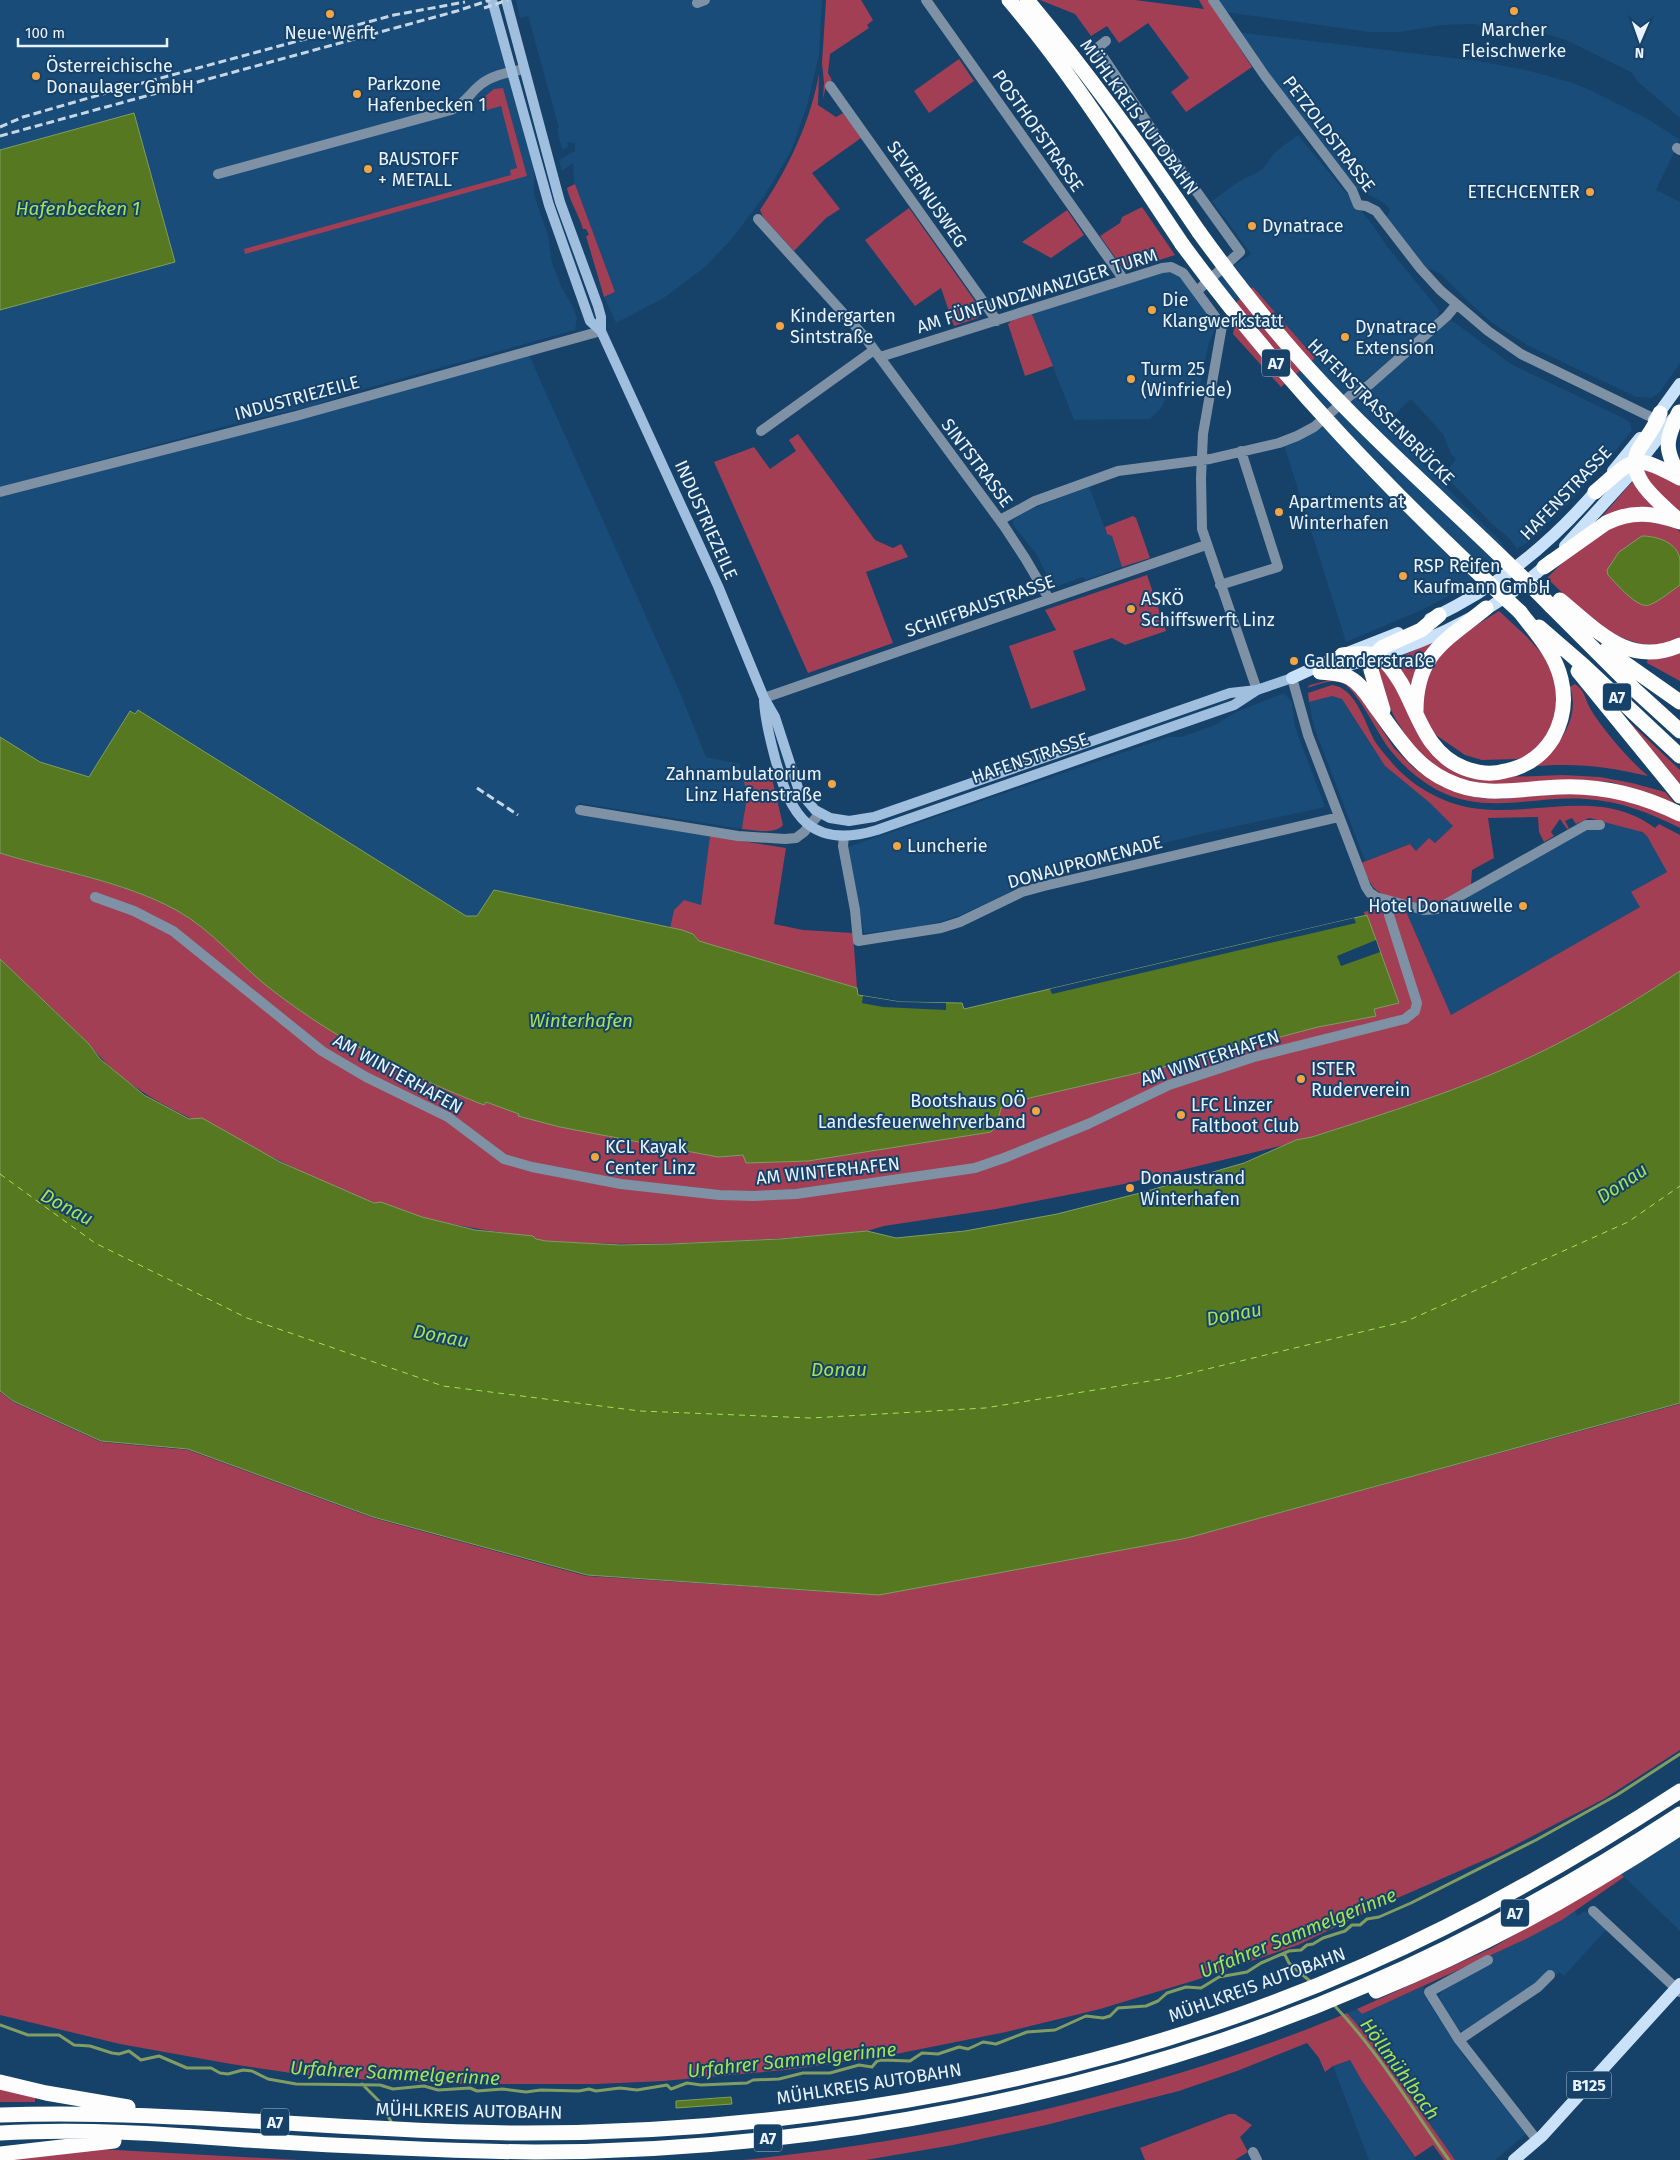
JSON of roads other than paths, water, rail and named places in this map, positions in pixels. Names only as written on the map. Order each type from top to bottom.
[{"type":"highway","name":"A7","points":[[1009,0],[1042,29]]},
{"type":"highway","name":"A7","points":[[1027,0],[1042,29]]},
{"type":"highway","name":"MÜHLKREIS AUTOBAHN","points":[[1042,29],[1135,137],[1199,232]]},
{"type":"highway","name":"MÜHLKREIS AUTOBAHN","points":[[1042,29],[1083,96],[1182,244],[1256,340],[1319,411],[1438,536],[1526,618]]},
{"type":"highway","name":"HAFENSTRASSENBRÜCKE","points":[[1199,232],[1266,318],[1308,368],[1380,440],[1512,565],[1556,603]]},
{"type":"highway","points":[[1679,411],[1669,435],[1667,446],[1671,461],[1680,478]]},
{"type":"highway","points":[[1657,416],[1655,427],[1638,452],[1639,477],[1647,491],[1680,522]]},
{"type":"highway","points":[[1595,492],[1622,469],[1638,463],[1649,463],[1680,478]]},
{"type":"highway","points":[[1544,567],[1616,518],[1633,514],[1648,514],[1680,522]]},
{"type":"highway","name":"A7","points":[[1556,603],[1578,631],[1635,690],[1680,731]]},
{"type":"highway","points":[[1556,603],[1610,641],[1628,649],[1655,652],[1680,646]]},
{"type":"highway","points":[[1416,712],[1418,683],[1428,660],[1443,643],[1486,608]]},
{"type":"highway","points":[[1387,721],[1373,676],[1376,657],[1383,647],[1421,630],[1439,615]]},
{"type":"highway","name":"A7","points":[[1526,618],[1584,666],[1680,756]]},
{"type":"highway","points":[[1342,655],[1376,657],[1394,671],[1425,733],[1435,749],[1448,760],[1477,772],[1500,773],[1521,766],[1546,749],[1559,726],[1563,708],[1563,689],[1554,659],[1526,618]]},
{"type":"highway","points":[[1578,631],[1680,702]]},
{"type":"highway","points":[[1552,639],[1680,796]]},
{"type":"highway","points":[[1320,672],[1351,678],[1360,686],[1414,757],[1436,776],[1460,786],[1496,793],[1557,787],[1603,788],[1643,798],[1680,814]]},
{"type":"highway","name":"MÜHLKREIS AUTOBAHN","points":[[0,2115],[65,2113],[178,2117],[428,2131],[520,2133],[655,2129],[776,2118],[865,2106],[1023,2076],[1084,2062],[1236,2015],[1370,1963],[1479,1911],[1590,1848],[1680,1791]]},
{"type":"highway","name":"A7","points":[[0,2134],[60,2131],[165,2134],[369,2147],[541,2152],[648,2148],[756,2139],[862,2126],[985,2104],[1095,2078],[1181,2053],[1345,1997],[1455,1944],[1533,1903],[1603,1863],[1680,1814]]},
{"type":"highway","points":[[1345,1997],[1367,1995],[1416,1975],[1520,1925],[1609,1874],[1680,1828]]},
{"type":"highway","points":[[0,2082],[46,2093],[178,2117]]},
{"type":"highway","points":[[0,2154],[165,2134]]},
{"type":"main road","name":"INDUSTRIEZEILE","points":[[492,0],[546,197],[590,321],[601,331],[718,586],[764,698]]},
{"type":"main road","name":"INDUSTRIEZEILE","points":[[506,0],[560,202],[598,306],[601,317],[601,331]]},
{"type":"main road","name":"HAFENSTRASSE","points":[[820,814],[842,821],[874,817],[1230,693],[1257,690],[1292,678],[1439,615],[1466,601],[1504,577],[1556,533],[1595,492],[1657,416],[1680,384]]},
{"type":"main road","name":"HAFENSTRASSE","points":[[1292,678],[1376,657],[1423,641],[1486,608],[1544,567],[1589,521],[1679,411]]},
{"type":"main road","name":"HAFENSTRASSE","points":[[764,698],[765,720],[785,793],[799,818],[811,827],[823,832],[844,836],[859,835],[877,830],[1234,705],[1257,690]]},
{"type":"main road","points":[[764,698],[775,717],[799,791],[820,814]]},
{"type":"main road","name":"B125","points":[[1514,2160],[1537,2140],[1679,1988]]},
{"type":"street","name":"POSTHOFSTRASSE","points":[[926,0],[1124,280]]},
{"type":"street","name":"PETZOLDSTRASSE","points":[[1213,0],[1265,76],[1352,190],[1358,205],[1366,206],[1376,211],[1420,268],[1456,305],[1521,354],[1657,416]]},
{"type":"street","points":[[1106,41],[1097,48],[1153,131],[1240,252],[1197,291],[1220,323],[1222,330],[1207,404],[1201,460],[1201,510],[1206,545],[1257,690]]},
{"type":"street","points":[[218,174],[451,110],[467,100],[481,84],[524,69]]},
{"type":"street","name":"SEVERINUSWEG","points":[[830,86],[997,321]]},
{"type":"street","points":[[532,145],[544,142]]},
{"type":"street","name":"SINTSTRASSE","points":[[758,220],[858,329],[877,353],[1000,520],[1049,599]]},
{"type":"street","name":"AM FÜNFUNDZWANZIGER TURM","points":[[877,353],[997,321],[1171,266],[1183,273],[1197,291]]},
{"type":"street","points":[[1000,520],[1018,509],[1043,498],[1118,471],[1201,460],[1288,440],[1314,427],[1351,395],[1369,385],[1447,316],[1456,305]]},
{"type":"street","name":"INDUSTRIEZEILE","points":[[0,492],[296,416],[601,331]]},
{"type":"street","points":[[762,431],[877,353]]},
{"type":"street","points":[[1220,585],[1278,567],[1241,452]]},
{"type":"street","name":"SCHIFFBAUSTRASSE","points":[[764,698],[1206,545]]},
{"type":"street","points":[[1292,678],[1308,734],[1338,817],[1366,887],[1376,897],[1424,910],[1437,908],[1586,825],[1600,825]]},
{"type":"street","points":[[580,810],[759,838],[793,839],[811,827],[820,814]]},
{"type":"street","name":"DONAUPROMENADE","points":[[844,836],[843,846],[855,910],[858,941],[941,928],[960,922],[1022,892],[1338,817]]},
{"type":"street","name":"AM WINTERHAFEN","points":[[94,897],[134,911],[173,931],[322,1051],[366,1077],[448,1118],[504,1159],[532,1167],[621,1184],[719,1195],[754,1196],[796,1194],[975,1168],[1088,1124],[1168,1085],[1254,1057],[1405,1019],[1416,1011],[1417,1000],[1389,915],[1391,902]]},
{"type":"street","points":[[1593,1911],[1679,1988]]},
{"type":"street","points":[[1488,1960],[1428,1992],[1460,2040],[1537,2140]]},
{"type":"street","points":[[1460,2040],[1538,1987],[1550,1975]]},
{"type":"water","name":"Hafenbecken 1","points":[[134,113],[175,262],[0,310],[0,150]]},
{"type":"water","points":[[1642,536],[1654,537],[1671,544],[1680,560],[1680,585],[1649,605],[1639,603],[1627,594],[1608,575],[1607,570],[1619,552]]},
{"type":"water","name":"Winterhafen","points":[[138,710],[466,916],[477,916],[494,890],[682,930],[693,934],[699,941],[857,988],[858,995],[900,1002],[962,1003],[964,1009],[1367,915],[1399,1003],[1374,1009],[1376,1016],[1318,1027],[1181,1063],[1008,1103],[1001,1108],[996,1127],[991,1132],[808,1161],[746,1163],[743,1155],[718,1157],[560,1127],[518,1116],[519,1114],[486,1102],[484,1105],[455,1094],[400,1069],[348,1041],[272,990],[202,927],[156,900],[90,877],[0,853],[0,737],[40,762],[89,777],[130,711],[135,714]]},
{"type":"water","name":"Donau","points":[[0,959],[89,1044],[100,1059],[144,1095],[189,1119],[202,1118],[280,1162],[374,1203],[381,1202],[422,1217],[475,1230],[533,1236],[536,1239],[546,1241],[620,1245],[780,1239],[867,1231],[896,1238],[965,1231],[1057,1214],[1144,1192],[1244,1163],[1296,1140],[1312,1137],[1375,1117],[1480,1079],[1558,1044],[1632,1002],[1680,971],[1680,1403],[1187,1538],[879,1595],[587,1575],[373,1517],[188,1449],[101,1441],[13,1401],[0,1391]]},
{"type":"water","points":[[731,2097],[732,2104],[676,2108],[676,2101]]},
{"type":"waterway","name":"Urfahrer Sammelgerinne","points":[[0,2025],[28,2035],[59,2035],[74,2045],[90,2046],[112,2053],[119,2054],[129,2051],[141,2060],[159,2056],[187,2068],[211,2068],[220,2073],[228,2074],[243,2070],[252,2071],[268,2079],[296,2084],[380,2085],[393,2089],[424,2086],[438,2090],[470,2088],[477,2091],[503,2089],[526,2092],[541,2090],[579,2091],[589,2089],[596,2091],[620,2088],[637,2090],[667,2085],[671,2089],[687,2083],[701,2085],[747,2083],[753,2080],[779,2079],[803,2073],[830,2073],[859,2065],[872,2067],[877,2061],[882,2060],[910,2061],[922,2053],[938,2054],[959,2047],[968,2049],[983,2042],[996,2044],[1027,2032],[1055,2030],[1086,2016],[1103,2018],[1110,2016],[1118,2008],[1146,2006],[1158,2001],[1167,1993],[1186,1987],[1201,1988],[1219,1977],[1247,1972],[1261,1963],[1289,1951],[1301,1950],[1307,1945],[1323,1938],[1345,1931],[1352,1925],[1360,1925],[1367,1919],[1379,1917],[1411,1903],[1536,1840],[1617,1795],[1680,1754]]},
{"type":"waterway","name":"Höllmühlbach","points":[[1284,1953],[1289,1963],[1311,1982]]},
{"type":"waterway","name":"Höllmühlbach","points":[[1333,2004],[1365,2041],[1449,2160]]},
{"type":"waterway","points":[[362,2084],[379,2101],[392,2123]]},
{"type":"railway","points":[[0,136],[457,11],[490,0]]},
{"type":"railway","points":[[484,8],[508,0]]},
{"type":"railway","points":[[0,127],[23,117],[113,91],[394,15],[465,2]]},
{"type":"railway","points":[[477,788],[518,815]]},
{"type":"place","name":"Marcher Fleischwerke","points":[[1514,11]]},
{"type":"place","name":"Neue Werft","points":[[330,14]]},
{"type":"place","name":"Österreichische Donaulager GmbH","points":[[36,76]]},
{"type":"place","name":"Parkzone Hafenbecken 1","points":[[357,94]]},
{"type":"place","name":"BAUSTOFF + METALL","points":[[368,169]]},
{"type":"place","name":"ETECHCENTER","points":[[1590,192]]},
{"type":"place","name":"Dynatrace","points":[[1252,226]]},
{"type":"place","name":"Die Klangwerkstatt","points":[[1152,310]]},
{"type":"place","name":"Kindergarten Sintstraße","points":[[780,326]]},
{"type":"place","name":"Dynatrace Extension","points":[[1345,337]]},
{"type":"place","name":"Turm 25 (Winfriede)","points":[[1131,379]]},
{"type":"place","name":"Apartments at Winterhafen","points":[[1279,512]]},
{"type":"place","name":"RSP Reifen Kaufmann GmbH","points":[[1403,576]]},
{"type":"place","name":"ASKÖ Schiffswerft Linz","points":[[1131,609]]},
{"type":"place","name":"Gallanderstraße","points":[[1294,661]]},
{"type":"place","name":"Zahnambulatorium Linz Hafenstraße","points":[[832,784]]},
{"type":"place","name":"Luncherie","points":[[897,846]]},
{"type":"place","name":"Hotel Donauwelle","points":[[1523,906]]},
{"type":"place","name":"ISTER Ruderverein","points":[[1301,1079]]},
{"type":"place","name":"Bootshaus OÖ Landesfeuerwehrverband","points":[[1036,1111]]},
{"type":"place","name":"LFC Linzer Faltboot Club","points":[[1181,1115]]},
{"type":"place","name":"KCL Kayak Center Linz","points":[[595,1157]]},
{"type":"place","name":"Donaustrand Winterhafen","points":[[1130,1188]]}]
